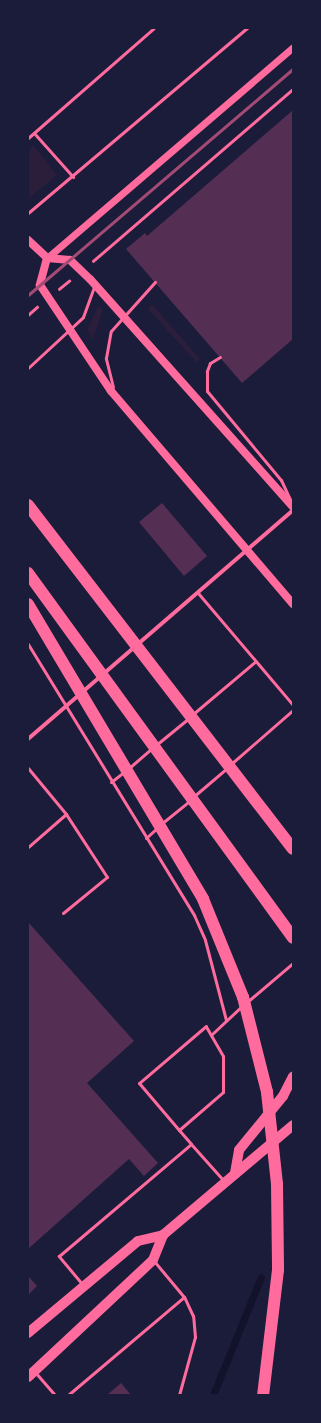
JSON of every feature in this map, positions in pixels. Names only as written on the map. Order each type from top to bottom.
[{"type":"highway","points":[[28,505],[292,847]]},
{"type":"highway","points":[[28,573],[293,938]]},
{"type":"highway","points":[[28,604],[203,899],[243,997],[267,1092],[277,1184],[278,1270],[262,1395]]},
{"type":"main road","points":[[28,240],[47,258],[70,260],[94,283],[121,316],[293,508]]},
{"type":"main road","points":[[47,258],[40,284],[69,332],[116,397],[293,604]]},
{"type":"main road","points":[[236,1173],[239,1150],[284,1096],[293,1076]]},
{"type":"main road","points":[[31,1374],[152,1260],[163,1235],[293,1125]]},
{"type":"main road","points":[[28,1333],[138,1241],[163,1235]]},
{"type":"street","points":[[47,258],[293,47]]},
{"type":"street","points":[[28,739],[247,551],[293,508]]},
{"type":"lane","points":[[28,138],[154,28]]},
{"type":"lane","points":[[28,213],[74,176],[247,28]]},
{"type":"lane","points":[[34,133],[74,176]]},
{"type":"lane","points":[[116,397],[106,358],[111,331],[121,316],[155,282]]},
{"type":"lane","points":[[28,368],[69,332],[90,303],[94,283]]},
{"type":"lane","points":[[220,357],[210,363],[207,371],[207,391],[281,480],[293,508]]},
{"type":"lane","points":[[198,593],[293,705]]},
{"type":"lane","points":[[28,644],[65,708],[146,838],[205,940],[226,1020]]},
{"type":"lane","points":[[111,782],[256,661]]},
{"type":"lane","points":[[146,838],[293,710]]},
{"type":"lane","points":[[28,768],[66,814],[107,877],[63,913]]},
{"type":"lane","points":[[28,847],[66,814]]},
{"type":"lane","points":[[211,1035],[226,1020],[293,963]]},
{"type":"lane","points":[[179,1130],[223,1092],[223,1056],[206,1026],[139,1083],[179,1130],[191,1144],[225,1182]]},
{"type":"lane","points":[[84,1286],[59,1256],[191,1144]]},
{"type":"lane","points":[[152,1260],[184,1297],[193,1316],[196,1337],[179,1395]]},
{"type":"lane","points":[[68,1395],[184,1297]]},
{"type":"lane","points":[[31,1374],[55,1395]]},
{"type":"path","points":[[28,315],[293,89]]},
{"type":"shaded area","points":[[34,146],[57,175],[28,199],[28,149]]},
{"type":"shaded area","points":[[152,304],[200,359],[197,363],[148,309]]},
{"type":"shaded area","points":[[98,306],[103,309],[93,339],[87,330]]},
{"type":"building","points":[[293,110],[293,339],[242,383],[126,249],[145,233],[147,236]]},
{"type":"building","points":[[162,503],[207,556],[184,576],[139,522]]},
{"type":"building","points":[[28,922],[134,1041],[87,1083],[158,1163],[144,1176],[129,1159],[28,1249]]},
{"type":"building","points":[[28,1276],[37,1286],[28,1295]]},
{"type":"building","points":[[121,1383],[131,1395],[107,1395]]},
{"type":"waterway","points":[[213,1395],[261,1277]]},
{"type":"railway","points":[[28,295],[293,69]]}]
